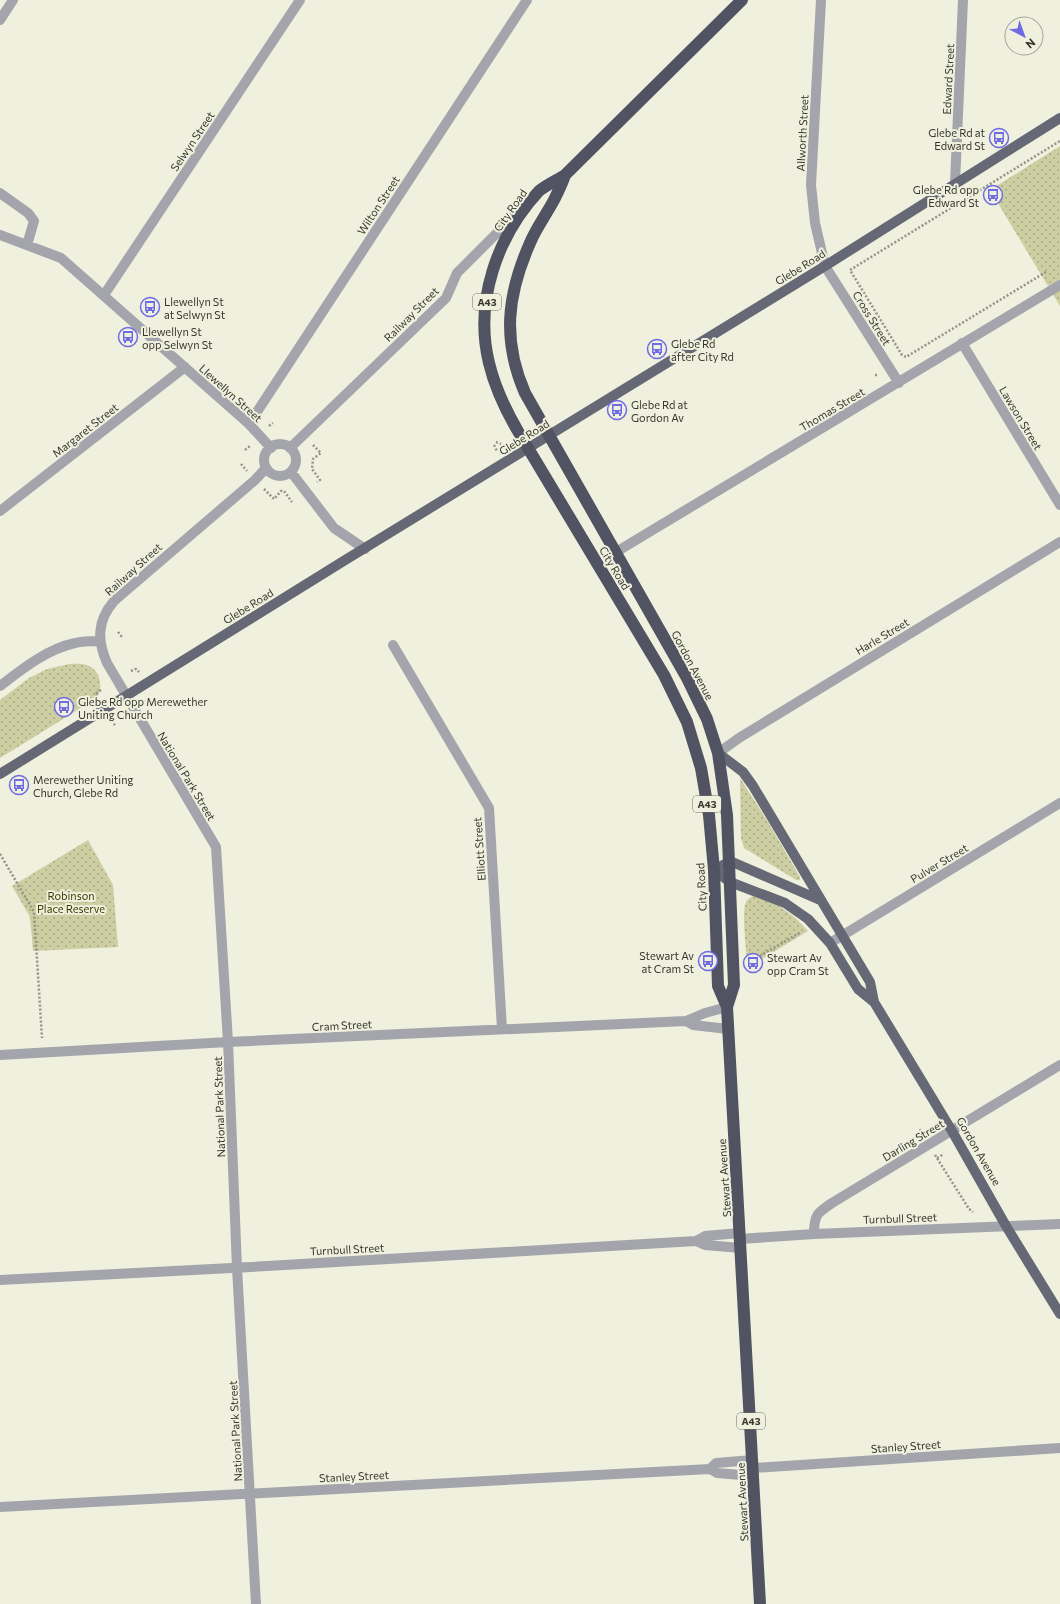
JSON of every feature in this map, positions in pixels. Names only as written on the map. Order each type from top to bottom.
[{"type":"highway","name":"City Road","points":[[727,1007],[718,986],[714,870],[709,816],[701,768],[687,722],[677,698],[664,675],[508,414],[496,386],[489,362],[485,339],[485,315],[492,274],[502,245],[514,224],[540,190],[565,175],[742,0]]},
{"type":"highway","name":"City Road","points":[[549,436],[518,378],[511,351],[509,332],[510,312],[521,266],[530,242],[554,201],[565,175]]},
{"type":"highway","name":"Gordon Avenue","points":[[549,436],[687,678],[707,719],[718,753]]},
{"type":"highway","name":"Stewart Avenue","points":[[718,753],[727,815],[730,860],[734,985],[727,1007],[760,1604]]},
{"type":"main road","name":"Glebe Road","points":[[0,774],[825,266],[1060,118]]},
{"type":"main road","name":"Gordon Avenue","points":[[718,753],[743,772],[753,786],[870,982],[874,1002]]},
{"type":"main road","points":[[714,870],[730,860],[820,900]]},
{"type":"main road","name":"Gordon Avenue","points":[[714,870],[730,882],[785,903],[808,919],[830,944],[858,989],[874,1002],[952,1131],[1006,1226],[1060,1314]]},
{"type":"street","points":[[0,20],[13,0]]},
{"type":"street","name":"Selwyn Street","points":[[104,295],[300,0]]},
{"type":"street","name":"Wilton Street","points":[[249,424],[527,0]]},
{"type":"street","name":"Allworth Street","points":[[821,0],[811,185],[815,223],[825,266]]},
{"type":"street","name":"Edward Street","points":[[955,183],[963,0]]},
{"type":"street","name":"Railway Street","points":[[290,448],[446,298],[457,273],[540,190]]},
{"type":"street","points":[[0,193],[28,213],[34,221],[27,245]]},
{"type":"street","name":"Llewellyn Street","points":[[0,235],[61,258],[249,424],[271,448]]},
{"type":"street","name":"Cross Street","points":[[825,266],[899,383]]},
{"type":"street","name":"Thomas Street","points":[[616,552],[1060,285]]},
{"type":"street","name":"Lawson Street","points":[[962,343],[1060,505]]},
{"type":"street","name":"Margaret Street","points":[[0,511],[185,367]]},
{"type":"street","points":[[282,444],[290,448],[295,454],[297,462],[295,467],[285,476],[279,477],[271,474],[266,468],[265,457],[271,448],[282,444]]},
{"type":"street","name":"Railway Street","points":[[99,641],[105,614],[114,601],[255,480],[266,468]]},
{"type":"street","points":[[291,472],[334,528],[365,549]]},
{"type":"street","name":"Harle Street","points":[[718,753],[738,738],[1060,542]]},
{"type":"street","points":[[0,686],[16,674],[52,652],[74,643],[99,641]]},
{"type":"street","name":"National Park Street","points":[[99,641],[107,663],[216,847],[228,1042],[237,1268],[256,1604]]},
{"type":"street","name":"Elliott Street","points":[[393,645],[489,808],[502,1029]]},
{"type":"street","name":"Pulver Street","points":[[830,944],[1060,803]]},
{"type":"street","name":"Cram Street","points":[[0,1055],[228,1042],[686,1021],[705,1013],[727,1007]]},
{"type":"street","name":"Cram Street","points":[[686,1021],[693,1025],[728,1029]]},
{"type":"street","name":"Darling Street","points":[[814,1234],[814,1221],[826,1207],[1060,1066]]},
{"type":"street","name":"Turnbull Street","points":[[696,1241],[705,1245],[740,1240],[814,1234],[1060,1224]]},
{"type":"street","name":"Turnbull Street","points":[[0,1280],[237,1268],[696,1241],[705,1236],[740,1240]]},
{"type":"street","name":"Stanley Street","points":[[0,1507],[710,1469],[717,1473],[753,1468],[1060,1448]]},
{"type":"street","name":"Stanley Street","points":[[710,1469],[716,1463],[753,1468]]},
{"type":"path","points":[[1046,272],[906,357],[903,357],[850,270],[1060,141]]},
{"type":"path","points":[[269,426],[273,423]]},
{"type":"path","points":[[496,442],[501,444]]},
{"type":"path","points":[[313,445],[321,453],[313,459],[312,469],[320,480],[317,482]]},
{"type":"path","points":[[494,445],[497,451]]},
{"type":"path","points":[[245,450],[250,446]]},
{"type":"path","points":[[241,464],[247,471]]},
{"type":"path","points":[[264,489],[274,499],[281,491],[284,492],[292,502]]},
{"type":"path","points":[[118,632],[122,637]]},
{"type":"path","points":[[131,671],[136,669],[139,672]]},
{"type":"path","points":[[97,696],[95,694],[101,690]]},
{"type":"path","points":[[111,721],[115,725]]},
{"type":"path","points":[[0,854],[34,912],[42,1038]]},
{"type":"path","points":[[753,960],[801,932]]},
{"type":"path","points":[[920,1129],[922,1133]]},
{"type":"path","points":[[944,1154],[936,1157],[969,1210],[973,1212]]},
{"type":"green space","points":[[1060,146],[1060,306],[990,190]]},
{"type":"green space","points":[[69,664],[87,665],[96,672],[100,680],[100,689],[97,698],[0,758],[0,700],[29,678],[47,669]]},
{"type":"green space","points":[[740,778],[768,822],[800,877],[800,880],[796,880],[744,848],[741,838]]},
{"type":"green space","name":"Robinson Place Reserve","points":[[88,840],[113,885],[118,947],[33,951],[30,917],[12,886]]},
{"type":"green space","points":[[756,895],[784,910],[802,924],[808,931],[747,968],[744,911],[746,901]]},
{"type":"place","name":"Glebe Rd at Edward St","points":[[999,138]]},
{"type":"place","name":"Glebe Rd opp Edward St","points":[[993,195]]},
{"type":"place","name":"Llewellyn St at Selwyn St","points":[[150,307]]},
{"type":"place","name":"Llewellyn St opp Selwyn St","points":[[128,337]]},
{"type":"place","name":"Glebe Rd after City Rd","points":[[657,349]]},
{"type":"place","name":"Glebe Rd at Gordon Av","points":[[617,410]]},
{"type":"place","name":"Glebe Rd opp Merewether Uniting Church","points":[[64,707]]},
{"type":"place","name":"Merewether Uniting Church, Glebe Rd","points":[[19,785]]},
{"type":"place","name":"Stewart Av at Cram St","points":[[708,961]]},
{"type":"place","name":"Stewart Av opp Cram St","points":[[753,963]]}]
